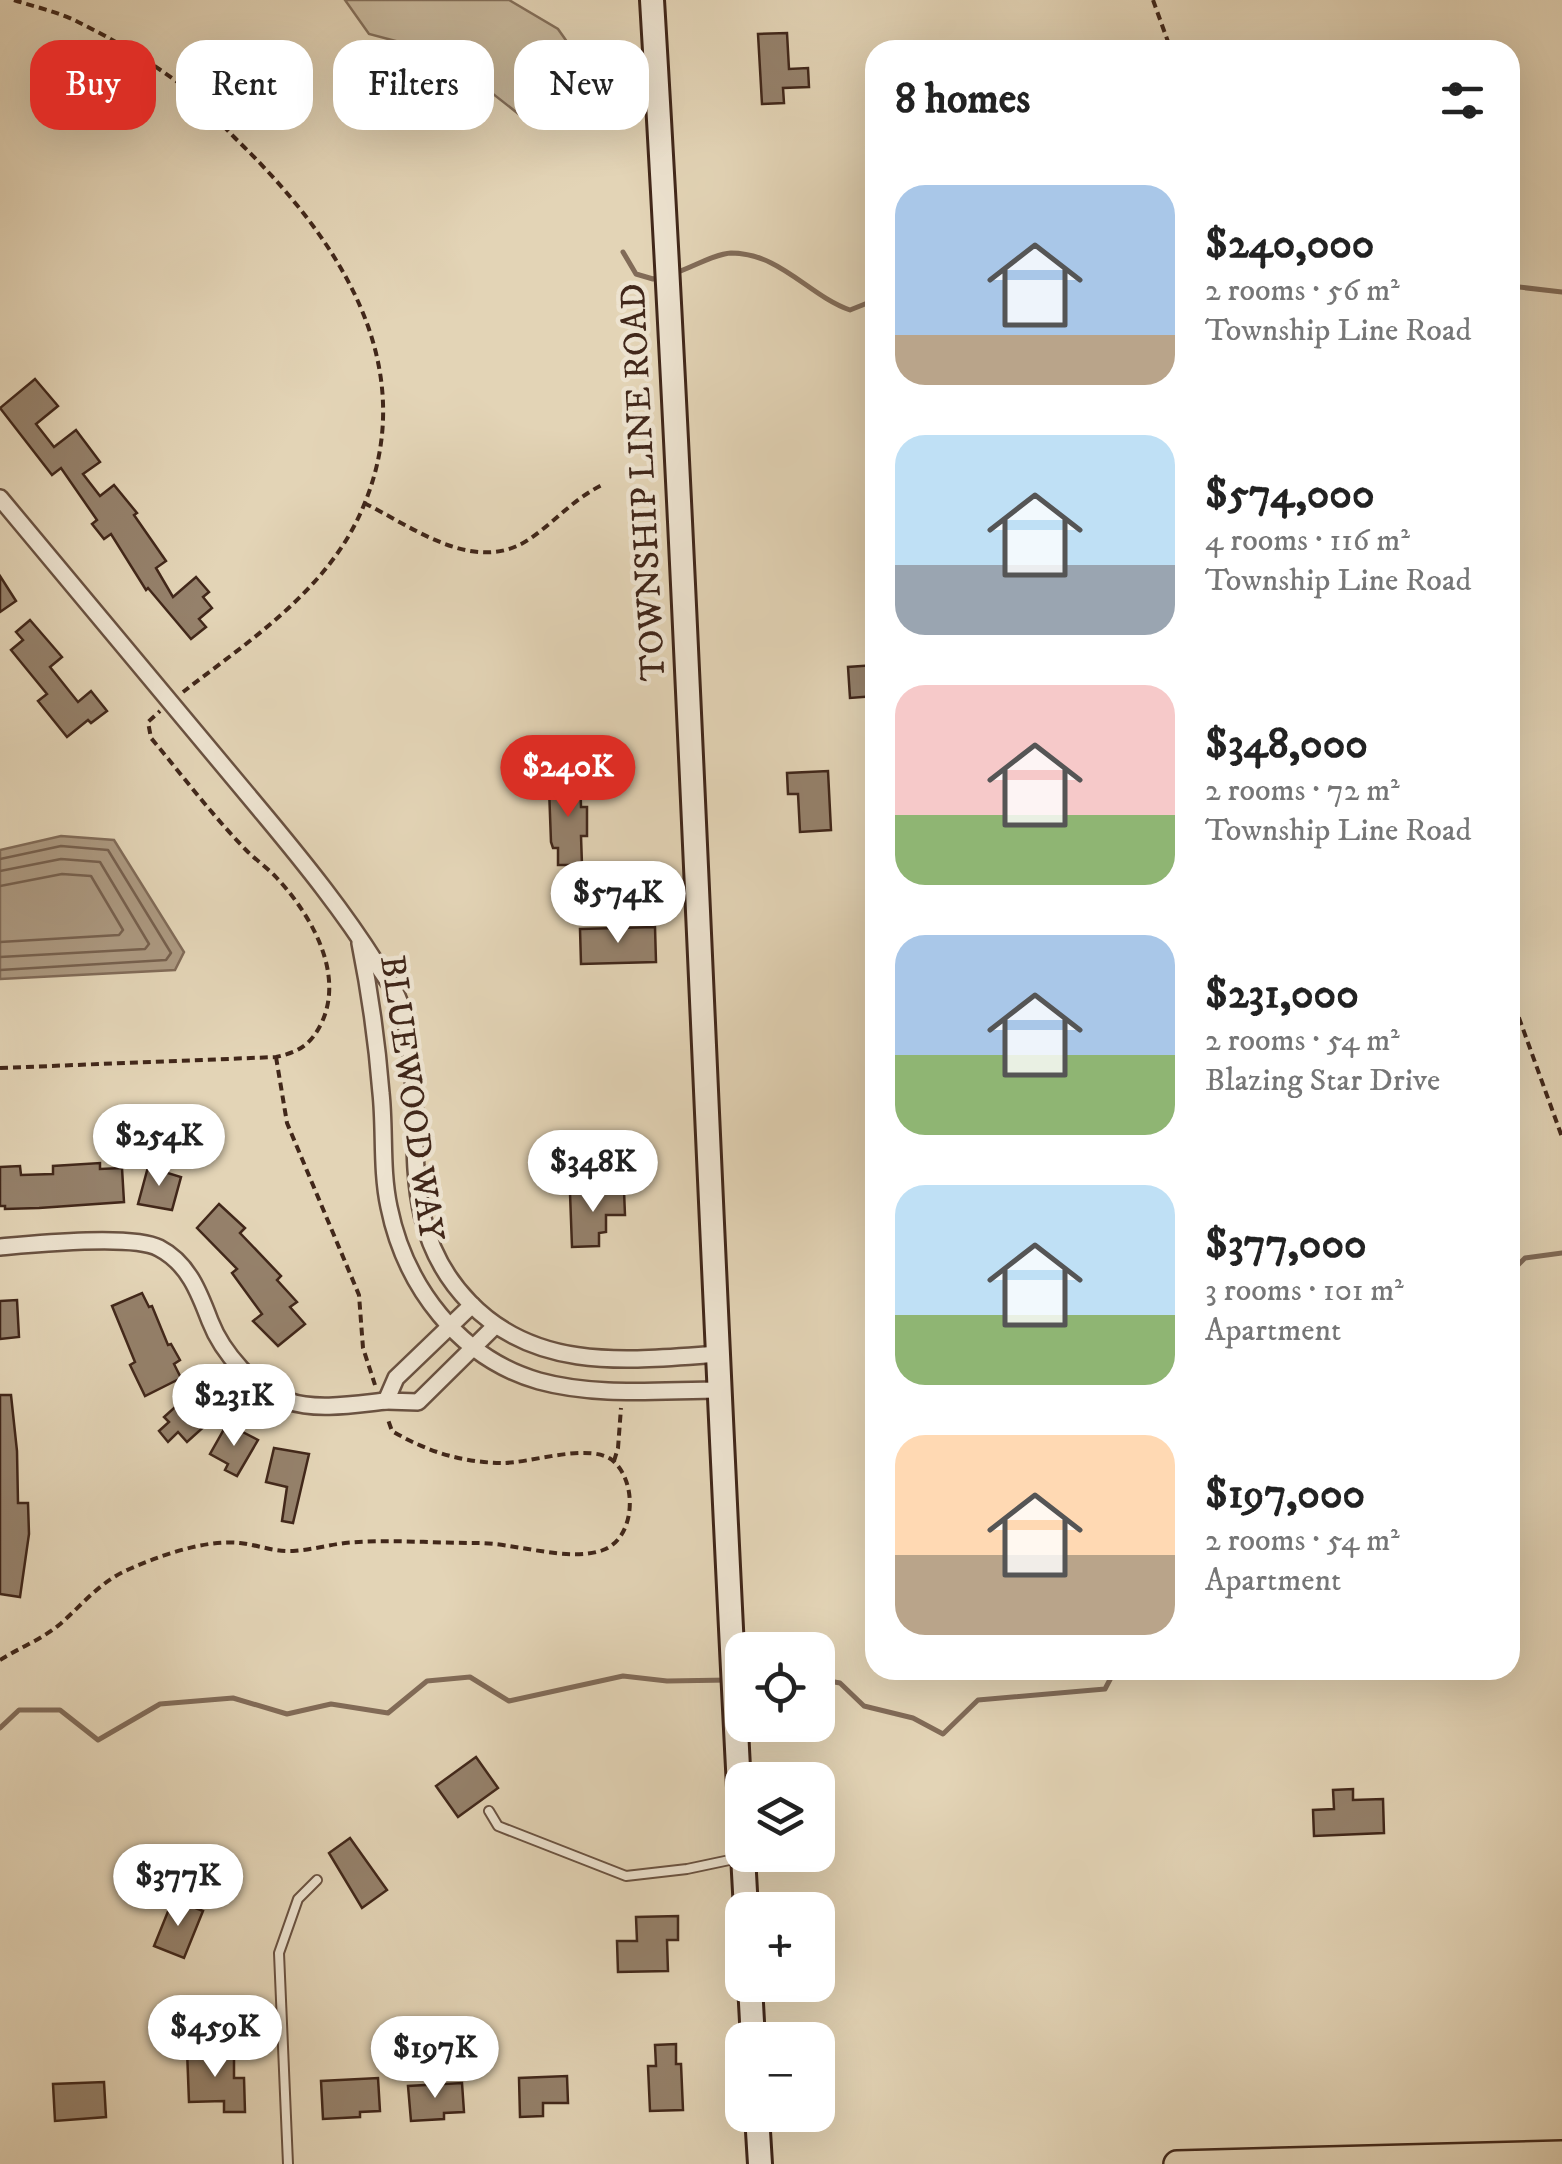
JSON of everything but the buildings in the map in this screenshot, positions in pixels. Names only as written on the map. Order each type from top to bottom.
[{"type":"main road","points":[[1177,2164],[1562,2154]]},
{"type":"street","name":"TOWNSHIP LINE ROAD","points":[[652,0],[672,333],[738,1762]]},
{"type":"street","name":"BLUEWOOD WAY","points":[[2,506],[337,902],[399,999],[410,1052],[414,1169],[425,1233],[443,1270],[472,1306],[495,1326],[530,1346],[574,1358],[619,1361],[719,1354]]},
{"type":"street","name":"BLUEWOOD WAY","points":[[358,934],[375,1017],[388,1204],[404,1261],[432,1307],[451,1328],[500,1366],[541,1382],[621,1399],[720,1390]]},
{"type":"street","points":[[0,1248],[132,1242],[158,1247],[184,1266],[200,1294],[216,1337],[238,1365],[266,1390],[289,1402],[418,1402],[495,1326]]},
{"type":"street","points":[[384,1402],[396,1378],[472,1306]]},
{"type":"street","points":[[619,1361],[621,1399]]},
{"type":"street","points":[[758,2132],[760,2164]]},
{"type":"lane","points":[[489,1812],[498,1826],[626,1876],[687,1869],[725,1857]]},
{"type":"lane","points":[[288,2164],[279,1952],[298,1899],[316,1880]]},
{"type":"path","points":[[0,1068],[276,1057],[298,1053],[315,1036],[325,1014],[330,980],[323,952],[304,910],[247,851],[151,738],[148,722],[279,617],[314,584],[361,514],[382,449],[384,390],[371,330],[341,265],[281,183],[178,82],[76,21],[14,0]]},
{"type":"path","points":[[1153,0],[1167,40]]},
{"type":"path","points":[[364,503],[456,549],[482,554],[505,552],[529,540],[576,498],[602,484]]},
{"type":"path","points":[[1520,1021],[1562,1137]]},
{"type":"path","points":[[0,1660],[55,1628],[98,1587],[123,1572],[200,1547],[238,1543],[288,1551],[347,1543],[486,1542],[574,1554],[602,1550],[620,1540],[629,1522],[626,1481],[614,1462],[601,1455],[577,1454],[502,1464],[450,1458],[420,1448],[392,1431],[363,1348],[359,1295],[287,1123],[276,1057]]},
{"type":"path","points":[[614,1462],[621,1399]]},
{"type":"shaded area","points":[[345,0],[509,0],[558,29],[566,40],[514,40],[514,110],[494,95],[494,40],[392,40],[369,34]]},
{"type":"water","points":[[61,836],[114,840],[184,952],[175,970],[0,979],[0,850]]},
{"type":"waterway","points":[[623,252],[636,274],[661,277]]},
{"type":"waterway","points":[[672,274],[724,254],[748,255],[779,267],[850,310],[865,304]]},
{"type":"waterway","points":[[1520,287],[1562,292]]},
{"type":"waterway","points":[[1520,1263],[1525,1258],[1562,1253]]},
{"type":"waterway","points":[[0,1728],[19,1710],[60,1710],[98,1740],[160,1704],[233,1698],[287,1714],[331,1704],[388,1713],[427,1681],[470,1677],[509,1701],[623,1676],[667,1681],[725,1680]]},
{"type":"waterway","points":[[835,1682],[864,1706],[913,1718],[943,1734],[978,1700],[1105,1689],[1110,1680]]}]
